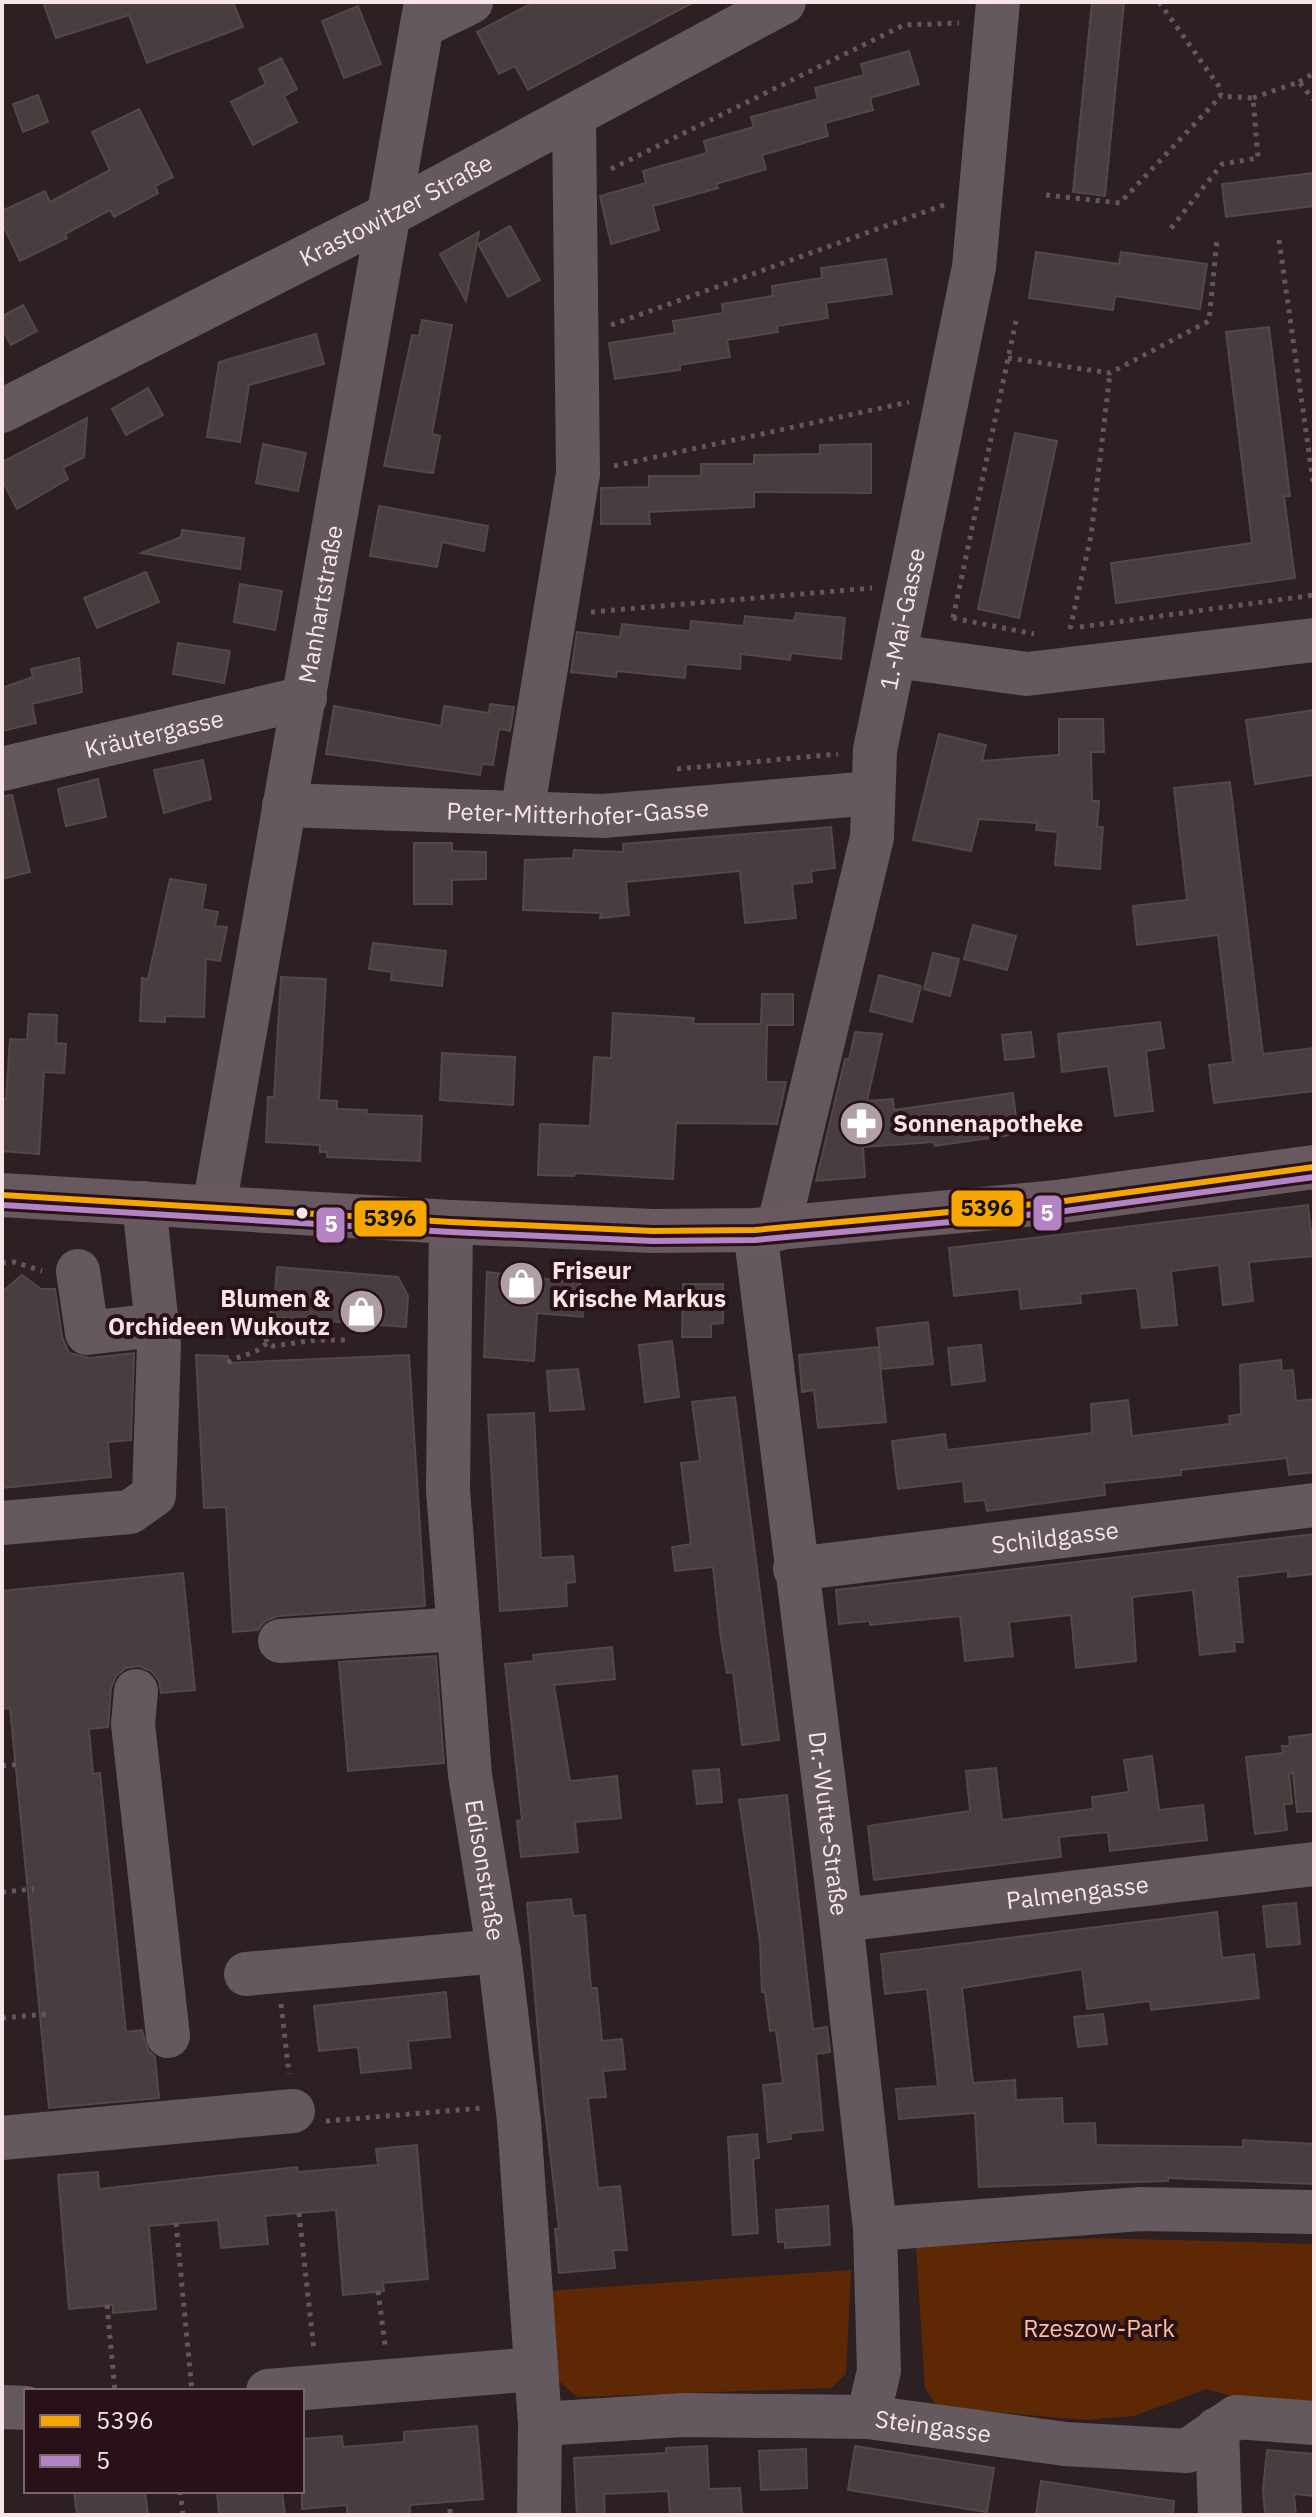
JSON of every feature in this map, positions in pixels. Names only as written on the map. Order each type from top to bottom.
[{"type":"main road","points":[[2,1195],[451,1222],[653,1231],[766,1230],[1057,1202],[1314,1167]]},
{"type":"street","points":[[424,14],[471,2]]},
{"type":"street","name":"Krastowitzer Straße","points":[[2,411],[388,215],[784,2]]},
{"type":"street","name":"1.-Mai-Gasse","points":[[766,1230],[872,837],[875,750],[974,267],[997,12]]},
{"type":"street","name":"Manhartstraße","points":[[214,1207],[424,14]]},
{"type":"street","points":[[522,813],[578,474],[574,116]]},
{"type":"street","points":[[895,656],[1027,674],[1314,640]]},
{"type":"street","name":"Kräutergasse","points":[[2,769],[305,698]]},
{"type":"street","name":"Peter-Mitterhofer-Gasse","points":[[284,805],[603,816],[872,793]]},
{"type":"street","points":[[2,1523],[130,1512],[154,1495],[157,1325],[144,1203]]},
{"type":"street","name":"Edisonstraße","points":[[451,1222],[448,1490],[470,1775],[499,1951],[517,2105],[540,2424],[539,2515]]},
{"type":"street","name":"Dr.-Wutte-Straße","points":[[766,1230],[795,1569],[841,1920],[875,2229],[879,2371],[868,2417]]},
{"type":"street","points":[[78,1271],[87,1333],[157,1325]]},
{"type":"street","name":"Schildgasse","points":[[795,1569],[1314,1505]]},
{"type":"street","points":[[280,1641],[458,1629]]},
{"type":"street","points":[[136,1691],[133,1724],[168,2036]]},
{"type":"street","name":"Palmengasse","points":[[841,1920],[1314,1864]]},
{"type":"street","points":[[261,1973],[499,1951]]},
{"type":"street","points":[[2,2138],[293,2111]]},
{"type":"street","points":[[875,2229],[1140,2209],[1314,2212]]},
{"type":"street","points":[[293,2389],[535,2369]]},
{"type":"street","points":[[2,2407],[24,2408]]},
{"type":"street","name":"Steingasse","points":[[540,2424],[682,2415],[868,2417],[1065,2444],[1187,2451],[1236,2417],[1314,2423]]},
{"type":"street","points":[[1217,2429],[1220,2515]]},
{"type":"path","points":[[1159,2],[1218,85],[1221,96]]},
{"type":"path","points":[[574,187],[904,25],[997,12]]},
{"type":"path","points":[[1221,96],[1253,98],[1299,82],[1314,73]]},
{"type":"path","points":[[1299,82],[1314,100]]},
{"type":"path","points":[[1046,195],[1120,203],[1221,96]]},
{"type":"path","points":[[1168,232],[1222,164],[1258,158],[1253,98]]},
{"type":"path","points":[[576,337],[981,192]]},
{"type":"path","points":[[1008,358],[1110,373],[1209,321],[1217,239]]},
{"type":"path","points":[[1279,240],[1314,488]]},
{"type":"path","points":[[943,662],[1016,321]]},
{"type":"path","points":[[1070,629],[1091,536],[1110,373]]},
{"type":"path","points":[[578,474],[948,394]]},
{"type":"path","points":[[555,615],[910,585]]},
{"type":"path","points":[[1057,630],[1314,595]]},
{"type":"path","points":[[953,618],[1032,634],[1045,632]]},
{"type":"path","points":[[670,770],[875,750]]},
{"type":"path","points":[[267,1343],[263,1324],[273,1312]]},
{"type":"path","points":[[267,1343],[282,1347],[316,1340],[346,1340]]},
{"type":"path","points":[[228,1363],[236,1357],[254,1355],[267,1343]]},
{"type":"path","points":[[2,1766],[21,1764]]},
{"type":"path","points":[[2,1892],[34,1889]]},
{"type":"path","points":[[261,1973],[293,2111],[293,2123],[517,2105]]},
{"type":"path","points":[[2,2018],[46,2014]]},
{"type":"path","points":[[299,2213],[318,2387]]},
{"type":"path","points":[[176,2223],[192,2389]]},
{"type":"path","points":[[378,2291],[389,2381]]},
{"type":"path","points":[[107,2305],[115,2389]]},
{"type":"path","points":[[180,2493],[183,2515]]},
{"type":"green space","name":"Rzeszow-Park","points":[[1098,2238],[1314,2244],[1314,2404],[1235,2397],[1206,2389],[1134,2416],[1085,2420],[937,2407],[925,2388],[916,2247]]},
{"type":"green space","points":[[851,2270],[846,2374],[831,2388],[577,2397],[559,2381],[546,2291]]},
{"type":"building","points":[[43,2],[233,2],[243,27],[147,63],[129,15],[56,38]]},
{"type":"building","points":[[534,2],[694,2],[528,90],[515,66],[499,74],[477,32]]},
{"type":"building","points":[[1092,2],[1124,2],[1105,196],[1073,192]]},
{"type":"building","points":[[358,6],[381,64],[344,78],[322,21]]},
{"type":"building","points":[[909,51],[919,84],[870,98],[873,110],[825,123],[828,136],[762,155],[766,169],[716,184],[718,188],[653,206],[659,230],[611,244],[600,196],[646,183],[643,171],[707,153],[704,141],[754,127],[751,117],[818,99],[815,88],[864,75],[861,64]]},
{"type":"building","points":[[281,58],[297,89],[284,96],[297,122],[253,145],[231,102],[266,84],[259,69]]},
{"type":"building","points":[[38,95],[48,122],[23,132],[13,104]]},
{"type":"building","points":[[139,109],[173,177],[155,186],[158,193],[114,217],[110,210],[65,234],[67,238],[20,261],[2,223],[2,211],[45,191],[50,202],[110,170],[92,132]]},
{"type":"building","points":[[1314,173],[1314,206],[1226,217],[1222,184]]},
{"type":"building","points":[[510,226],[540,280],[508,297],[478,244]]},
{"type":"building","points":[[479,232],[466,301],[440,254]]},
{"type":"building","points":[[1036,252],[1119,264],[1121,252],[1207,264],[1200,309],[1115,296],[1113,310],[1029,298]]},
{"type":"building","points":[[886,259],[892,294],[826,303],[828,318],[777,326],[778,332],[727,340],[730,357],[680,365],[680,370],[615,379],[609,343],[675,333],[673,321],[723,313],[722,304],[773,296],[772,286],[822,278],[821,268]]},
{"type":"building","points":[[23,305],[37,331],[11,345],[2,329],[2,316]]},
{"type":"building","points":[[422,320],[452,325],[432,434],[440,436],[433,473],[384,466],[412,335],[419,336]]},
{"type":"building","points":[[1269,327],[1290,496],[1284,496],[1295,578],[1116,603],[1111,563],[1252,543],[1226,332]]},
{"type":"building","points":[[316,334],[324,364],[249,385],[240,442],[207,437],[219,362]]},
{"type":"building","points":[[148,388],[163,415],[126,435],[112,409]]},
{"type":"building","points":[[87,418],[84,457],[63,468],[68,479],[17,509],[2,480],[2,462]]},
{"type":"building","points":[[1015,433],[1057,441],[1019,618],[978,609]]},
{"type":"building","points":[[263,444],[306,453],[298,491],[256,483]]},
{"type":"building","points":[[871,444],[871,493],[754,492],[754,507],[649,512],[650,524],[601,524],[601,488],[649,487],[649,476],[701,476],[701,464],[754,464],[754,455],[820,454],[820,445]]},
{"type":"building","points":[[379,506],[488,526],[484,551],[442,542],[437,567],[370,556]]},
{"type":"building","points":[[182,530],[244,538],[240,569],[141,553],[181,537]]},
{"type":"building","points":[[146,572],[159,602],[97,628],[84,598]]},
{"type":"building","points":[[240,584],[282,591],[275,630],[234,622]]},
{"type":"building","points":[[796,613],[845,618],[841,659],[791,653],[790,660],[741,654],[740,669],[686,664],[685,678],[617,671],[616,677],[571,672],[577,632],[620,637],[622,624],[690,631],[691,621],[744,626],[745,616],[794,621]]},
{"type":"building","points":[[178,643],[230,651],[224,683],[173,674]]},
{"type":"building","points":[[79,658],[82,692],[32,704],[36,723],[2,731],[2,688],[33,677],[31,669]]},
{"type":"building","points":[[490,704],[514,707],[510,731],[499,729],[493,765],[482,764],[480,775],[326,754],[334,706],[441,726],[444,706],[489,713]]},
{"type":"building","points":[[1314,710],[1314,775],[1255,784],[1246,720]]},
{"type":"building","points":[[1059,719],[1103,719],[1104,752],[1091,752],[1092,801],[1099,801],[1097,827],[1103,827],[1100,869],[1055,865],[1058,832],[1036,830],[1037,823],[979,819],[971,851],[913,840],[939,734],[986,745],[982,761],[1059,755]]},
{"type":"building","points":[[203,760],[211,799],[164,813],[154,770]]},
{"type":"building","points":[[98,779],[106,817],[66,826],[58,789]]},
{"type":"building","points":[[1230,782],[1263,1054],[1314,1048],[1314,1091],[1214,1103],[1209,1065],[1233,1062],[1218,935],[1137,945],[1133,906],[1187,900],[1174,788]]},
{"type":"building","points":[[12,795],[30,872],[2,879],[2,796]]},
{"type":"building","points":[[831,827],[835,868],[811,871],[812,882],[792,884],[796,918],[745,923],[740,871],[626,882],[629,915],[600,918],[601,913],[523,910],[525,860],[573,858],[574,850],[623,852],[623,844]]},
{"type":"building","points":[[414,843],[452,843],[452,851],[486,852],[486,879],[452,880],[452,904],[414,904]]},
{"type":"building","points":[[170,879],[206,885],[202,909],[218,912],[215,926],[227,927],[220,961],[206,959],[204,1017],[165,1016],[165,1022],[140,1021],[142,978],[148,979]]},
{"type":"building","points":[[973,925],[1016,936],[1007,970],[964,959]]},
{"type":"building","points":[[373,943],[446,951],[442,986],[391,980],[392,972],[369,969]]},
{"type":"building","points":[[933,953],[959,959],[950,996],[924,989]]},
{"type":"building","points":[[879,975],[921,986],[912,1022],[870,1011]]},
{"type":"building","points":[[281,977],[326,979],[319,1100],[337,1101],[337,1109],[367,1110],[366,1114],[422,1116],[420,1161],[327,1157],[327,1152],[320,1152],[320,1145],[266,1142],[268,1097],[274,1097]]},
{"type":"building","points":[[762,994],[793,994],[793,1025],[767,1025],[766,1082],[786,1082],[777,1124],[676,1123],[673,1179],[575,1173],[574,1176],[538,1175],[540,1124],[590,1126],[594,1057],[611,1058],[613,1013],[694,1018],[693,1024],[761,1024]]},
{"type":"building","points":[[29,1014],[57,1015],[56,1043],[66,1044],[64,1073],[44,1072],[39,1154],[2,1151],[2,1099],[6,1099],[10,1039],[27,1040]]},
{"type":"building","points":[[1160,1022],[1164,1048],[1146,1051],[1153,1111],[1115,1116],[1108,1066],[1062,1072],[1058,1034]]},
{"type":"building","points":[[855,1032],[882,1034],[867,1101],[893,1099],[894,1110],[1013,1093],[1018,1134],[935,1146],[934,1142],[863,1147],[865,1177],[816,1181],[845,1059],[849,1060]]},
{"type":"building","points":[[1031,1032],[1034,1057],[1005,1060],[1002,1035]]},
{"type":"building","points":[[442,1053],[515,1057],[513,1105],[440,1100]]},
{"type":"building","points":[[1308,1205],[1314,1256],[1249,1262],[1253,1301],[1223,1305],[1219,1265],[1171,1271],[1177,1325],[1142,1328],[1137,1288],[1080,1294],[1081,1303],[1021,1309],[1019,1289],[954,1296],[949,1248]]},
{"type":"building","points":[[277,1267],[398,1277],[408,1296],[406,1327],[273,1317]]},
{"type":"building","points":[[487,1272],[580,1283],[583,1317],[537,1313],[534,1361],[484,1357]]},
{"type":"building","points":[[22,1275],[41,1289],[55,1289],[62,1337],[69,1353],[90,1358],[134,1353],[131,1440],[108,1442],[111,1477],[2,1488],[2,1292]]},
{"type":"building","points":[[683,1284],[723,1284],[723,1323],[711,1324],[711,1337],[682,1337]]},
{"type":"building","points":[[928,1322],[933,1364],[882,1369],[877,1328]]},
{"type":"building","points":[[672,1341],[679,1397],[645,1402],[639,1345]]},
{"type":"building","points":[[981,1345],[985,1381],[952,1385],[948,1348]]},
{"type":"building","points":[[878,1347],[886,1422],[818,1428],[814,1390],[802,1392],[799,1355]]},
{"type":"building","points":[[196,1355],[228,1356],[228,1363],[409,1355],[425,1606],[278,1616],[265,1621],[258,1630],[233,1632],[226,1507],[204,1508]]},
{"type":"building","points":[[1281,1360],[1282,1371],[1293,1370],[1296,1401],[1314,1399],[1314,1472],[1289,1475],[1287,1458],[1181,1470],[1181,1475],[1104,1483],[1105,1495],[987,1511],[985,1500],[965,1502],[963,1481],[898,1489],[892,1441],[945,1434],[947,1450],[1092,1433],[1091,1404],[1128,1400],[1132,1436],[1230,1424],[1229,1416],[1241,1414],[1240,1365]]},
{"type":"building","points":[[578,1369],[584,1409],[550,1411],[547,1371]]},
{"type":"building","points":[[735,1397],[779,1740],[742,1745],[733,1672],[727,1673],[721,1640],[713,1567],[675,1571],[672,1547],[691,1544],[681,1463],[700,1461],[692,1402]]},
{"type":"building","points":[[534,1413],[541,1558],[573,1556],[575,1582],[566,1583],[567,1606],[500,1611],[488,1415]]},
{"type":"building","points":[[1314,1534],[1314,1574],[1288,1577],[1288,1571],[1237,1577],[1243,1642],[1234,1642],[1235,1651],[1200,1655],[1193,1590],[1132,1597],[1136,1661],[1076,1668],[1071,1615],[1009,1622],[1013,1656],[965,1661],[960,1616],[870,1625],[870,1621],[839,1624],[836,1590]]},
{"type":"building","points":[[183,1573],[195,1690],[161,1693],[159,1681],[151,1671],[139,1666],[126,1668],[116,1676],[111,1688],[108,1727],[89,1729],[93,1774],[100,1773],[126,2032],[142,2030],[148,2050],[155,2057],[159,2098],[49,2108],[10,1708],[2,1709],[2,1591]]},
{"type":"building","points":[[612,1647],[615,1679],[554,1685],[570,1781],[617,1776],[621,1818],[575,1822],[578,1852],[521,1857],[517,1821],[522,1820],[505,1664],[534,1661],[533,1655]]},
{"type":"building","points":[[436,1656],[444,1763],[348,1771],[339,1662]]},
{"type":"building","points":[[1314,1734],[1314,1811],[1297,1812],[1293,1773],[1289,1774],[1292,1804],[1284,1804],[1287,1830],[1255,1834],[1246,1757],[1283,1753],[1282,1746],[1290,1746],[1289,1737]]},
{"type":"building","points":[[1152,1756],[1159,1810],[1203,1805],[1207,1840],[1110,1851],[1108,1832],[1059,1837],[1061,1857],[874,1880],[868,1826],[970,1811],[966,1771],[996,1768],[1002,1820],[1093,1809],[1092,1797],[1129,1792],[1124,1760]]},
{"type":"building","points":[[719,1769],[722,1802],[697,1804],[693,1771]]},
{"type":"building","points":[[787,1795],[813,2029],[827,2027],[830,2052],[816,2054],[823,2130],[790,2133],[791,2139],[768,2142],[763,2085],[783,2083],[776,2030],[770,2031],[765,1992],[762,1992],[760,1942],[739,1800]]},
{"type":"building","points":[[571,1899],[573,1916],[585,1915],[591,1988],[597,1988],[602,2041],[622,2039],[625,2069],[603,2071],[606,2097],[588,2098],[598,2188],[620,2186],[627,2250],[613,2250],[615,2268],[559,2273],[555,2229],[559,2229],[544,2103],[527,1903]]},
{"type":"building","points":[[1296,1903],[1300,1944],[1267,1947],[1263,1906]]},
{"type":"building","points":[[1217,1912],[1222,1958],[1254,1954],[1259,1998],[1151,2010],[1150,2001],[1087,2009],[1082,1969],[962,1988],[973,2083],[1015,2080],[1016,2100],[1062,2098],[1063,2124],[1095,2123],[1096,2145],[1243,2147],[1243,2140],[1314,2144],[1314,2184],[1168,2178],[1168,2181],[979,2187],[975,2113],[899,2119],[896,2089],[938,2086],[927,1989],[885,1994],[881,1954]]},
{"type":"building","points":[[446,1992],[450,2037],[408,2041],[411,2068],[361,2073],[358,2047],[319,2051],[314,2006]]},
{"type":"building","points":[[1103,2014],[1107,2044],[1078,2047],[1074,2017]]},
{"type":"building","points":[[757,2134],[759,2158],[753,2159],[758,2233],[733,2235],[728,2137]]},
{"type":"building","points":[[417,2145],[428,2279],[383,2283],[384,2291],[343,2295],[336,2210],[299,2213],[265,2216],[268,2244],[221,2248],[218,2220],[149,2226],[156,2309],[113,2313],[113,2305],[69,2309],[58,2175],[98,2172],[99,2189],[297,2167],[298,2172],[378,2165],[376,2149]]},
{"type":"building","points":[[828,2206],[830,2245],[785,2248],[785,2242],[778,2242],[776,2210]]},
{"type":"building","points":[[477,2426],[483,2499],[410,2505],[410,2513],[385,2515],[347,2515],[347,2505],[302,2509],[304,2439],[342,2436],[343,2447],[404,2442],[404,2432]]},
{"type":"building","points":[[707,2446],[709,2489],[740,2488],[742,2515],[670,2515],[668,2491],[604,2494],[605,2515],[577,2515],[574,2458],[666,2453],[666,2448]]},
{"type":"building","points":[[855,2446],[994,2468],[987,2512],[848,2490]]},
{"type":"building","points":[[806,2449],[807,2488],[761,2490],[759,2451]]},
{"type":"building","points":[[1267,2450],[1314,2454],[1314,2496],[1294,2494],[1296,2515],[1265,2515],[1263,2489]]},
{"type":"building","points":[[1041,2481],[1174,2501],[1173,2515],[1036,2515]]},
{"type":"building","points":[[74,2493],[145,2493],[148,2515],[77,2515]]},
{"type":"building","points":[[217,2493],[282,2493],[285,2515],[219,2515]]},
{"type":"transit line","name":"5396","points":[[2,1195],[451,1222],[653,1231],[755,1230],[1057,1202],[1314,1167]]},
{"type":"transit line","name":"5","points":[[2,1205],[451,1232],[653,1241],[755,1240],[1058,1212],[1314,1177]]},
{"type":"place","name":"Sonnenapotheke","points":[[862,1123]]},
{"type":"place","name":"Friseur Krische Markus","points":[[521,1284]]},
{"type":"place","name":"Blumen & Orchideen Wukoutz","points":[[361,1312]]}]
